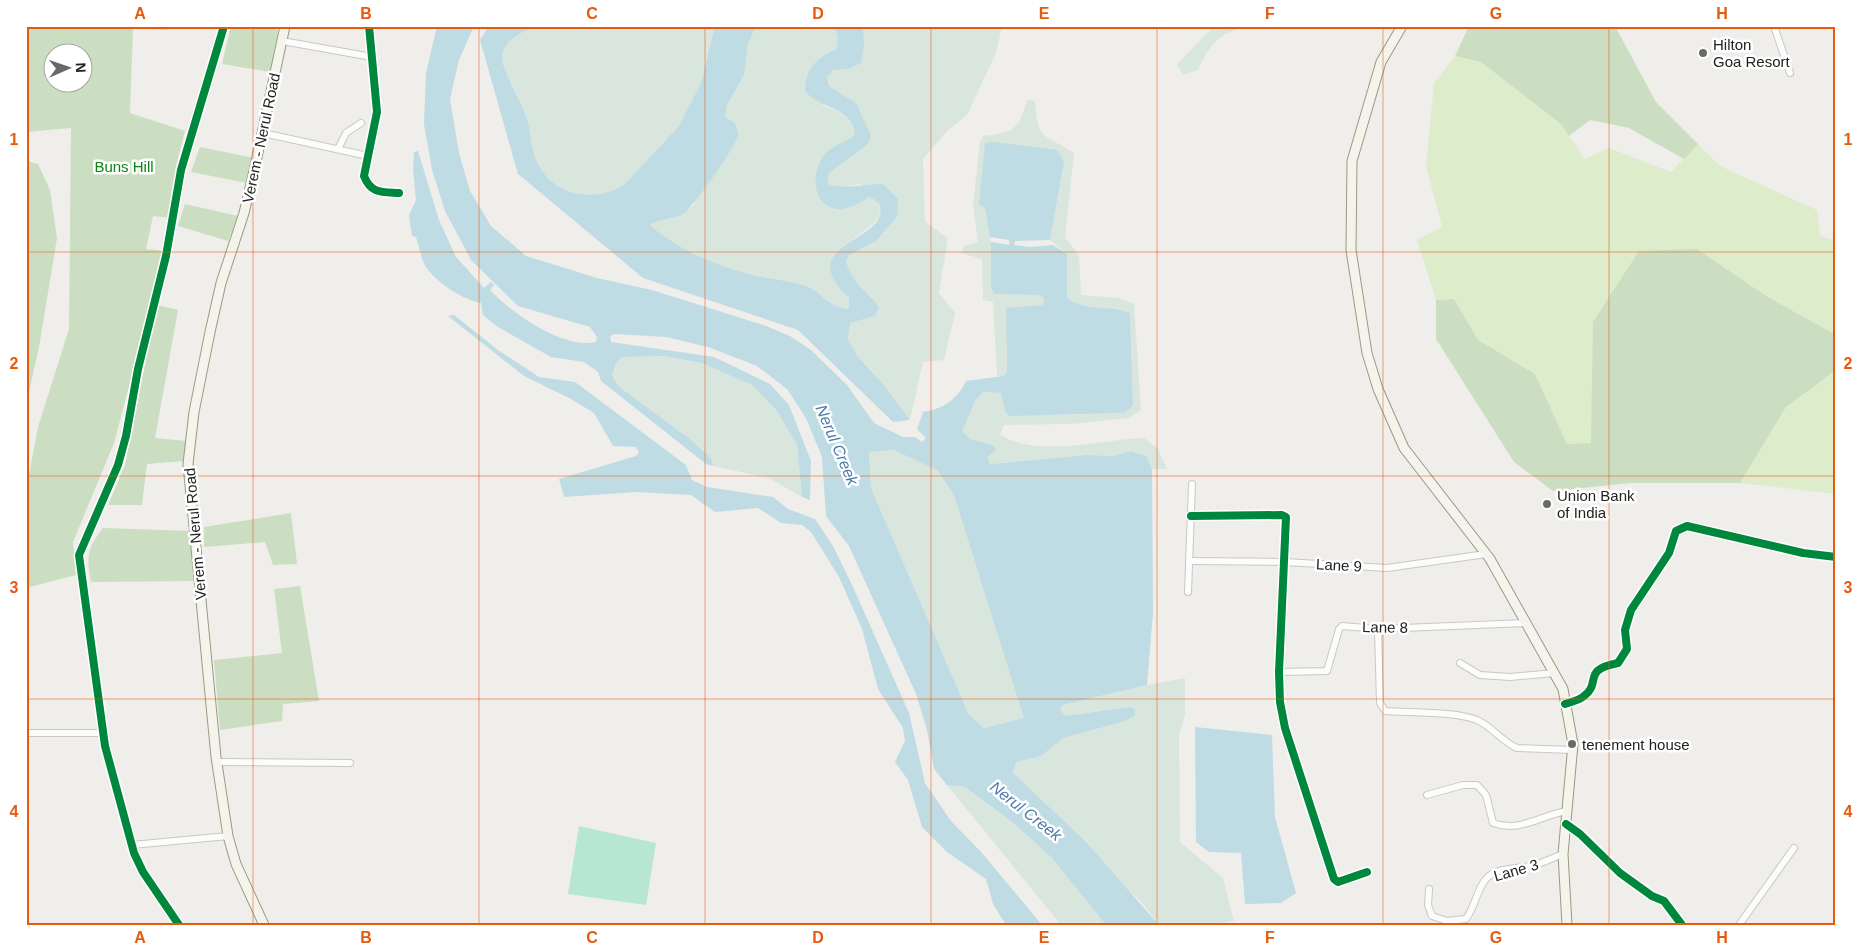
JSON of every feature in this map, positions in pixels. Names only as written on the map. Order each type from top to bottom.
[{"type":"main road","name":"Verem - Nerul Road","points":[[264,925],[236,864],[228,836],[217,762],[188,464],[194,412],[210,332],[221,283],[244,213],[285,26]]},
{"type":"main road","points":[[1402,26],[1381,62],[1352,161],[1351,250],[1364,335],[1378,389],[1404,448],[1486,554],[1562,689],[1572,750],[1563,854],[1567,925]]},
{"type":"street","points":[[170,925],[179,923],[144,872],[132,845],[103,733],[79,555],[118,465],[126,436],[138,370],[166,256],[181,170],[224,26]]},
{"type":"street","points":[[368,26],[377,112],[364,176],[367,185],[376,192],[399,193]]},
{"type":"street","points":[[1774,26],[1790,74]]},
{"type":"street","points":[[282,42],[372,57]]},
{"type":"street","points":[[338,149],[346,133],[361,123]]},
{"type":"street","points":[[263,133],[368,156]]},
{"type":"street","points":[[1188,592],[1192,484]]},
{"type":"street","points":[[1191,516],[1284,515],[1287,520],[1279,672],[1280,702],[1286,728],[1334,879],[1338,882],[1367,872]]},
{"type":"street","points":[[1565,704],[1584,697],[1591,688],[1594,674],[1604,666],[1618,663],[1627,648],[1625,630],[1631,610],[1669,553],[1676,531],[1687,526],[1803,554],[1836,557]]},
{"type":"street","name":"Lane 9","points":[[1190,561],[1285,562],[1387,568],[1486,554]]},
{"type":"street","name":"Lane 8","points":[[1279,672],[1324,672],[1328,670],[1339,629],[1342,626],[1378,629],[1526,623]]},
{"type":"street","points":[[1378,629],[1380,703],[1385,711],[1469,717],[1488,726],[1517,748],[1572,750]]},
{"type":"street","points":[[1460,663],[1480,675],[1510,677],[1554,673]]},
{"type":"street","points":[[28,733],[103,733]]},
{"type":"street","points":[[217,762],[350,763]]},
{"type":"street","points":[[1427,795],[1463,785],[1477,785],[1486,796],[1493,822],[1503,826],[1518,826],[1548,814],[1567,811]]},
{"type":"street","points":[[1566,824],[1580,834],[1620,873],[1652,896],[1664,902],[1682,925]]},
{"type":"street","points":[[132,845],[228,836]]},
{"type":"street","points":[[1739,925],[1794,848]]},
{"type":"street","name":"Lane 3","points":[[1429,889],[1428,905],[1432,916],[1446,922],[1466,920],[1474,907],[1478,891],[1488,877],[1499,871],[1531,866],[1563,854]]},
{"type":"green space","name":"Buns Hill","points":[[26,26],[169,26],[168,30],[133,28],[130,113],[185,131],[176,166],[171,218],[153,216],[146,249],[165,251],[114,443],[73,542],[76,575],[26,588],[26,491],[38,427],[69,329],[71,128],[26,132]]},
{"type":"green space","points":[[231,26],[265,26],[278,30],[270,72],[222,64]]},
{"type":"green space","points":[[1469,26],[1615,26],[1656,102],[1698,144],[1684,159],[1629,128],[1590,120],[1569,136],[1561,124],[1481,62],[1455,56]]},
{"type":"green space","points":[[1455,56],[1481,62],[1561,124],[1585,159],[1609,148],[1671,172],[1698,144],[1720,166],[1817,210],[1820,236],[1836,240],[1836,335],[1766,296],[1593,397],[1591,443],[1567,444],[1535,374],[1478,340],[1454,299],[1436,300],[1417,240],[1442,227],[1426,166],[1434,83]]},
{"type":"green space","points":[[200,147],[254,158],[247,183],[191,172]]},
{"type":"green space","points":[[27,161],[38,164],[50,190],[57,238],[39,347],[26,406]]},
{"type":"green space","points":[[185,204],[238,216],[228,241],[178,226]]},
{"type":"green space","points":[[1697,249],[1766,296],[1836,335],[1836,370],[1786,407],[1740,483],[1631,483],[1553,491],[1514,462],[1436,339],[1436,300],[1454,299],[1478,340],[1535,374],[1567,444],[1591,443],[1593,322],[1639,251]]},
{"type":"green space","points":[[157,305],[178,310],[155,438],[186,441],[184,461],[147,464],[142,505],[108,505],[125,465]]},
{"type":"green space","points":[[1836,370],[1836,494],[1740,483],[1786,407]]},
{"type":"green space","points":[[291,513],[297,564],[273,565],[265,542],[204,547],[204,527]]},
{"type":"green space","points":[[103,528],[192,531],[195,581],[91,582],[89,553]]},
{"type":"green space","points":[[300,586],[319,701],[283,704],[282,721],[220,730],[214,660],[282,653],[274,589]]},
{"type":"green space","points":[[579,826],[656,843],[646,905],[568,894]]},
{"type":"shaded area","points":[[534,26],[715,26],[701,83],[679,126],[624,185],[611,191],[585,195],[561,188],[541,170],[533,151],[527,118],[502,62],[503,51],[509,42]]},
{"type":"shaded area","points":[[756,26],[834,26],[838,37],[838,49],[826,53],[823,106],[845,116],[854,129],[855,136],[846,143],[835,146],[819,195],[831,206],[843,208],[870,197],[879,203],[880,215],[873,224],[836,252],[831,269],[834,280],[849,298],[849,309],[830,302],[806,286],[760,277],[707,260],[683,248],[650,225],[683,212],[694,205],[725,117],[727,105],[744,75],[748,44]]},
{"type":"shaded area","points":[[863,26],[1002,26],[996,53],[967,115],[949,129],[923,159],[925,222],[948,238],[939,293],[955,313],[944,360],[923,362],[910,420],[883,384],[857,356],[848,339],[850,323],[875,316],[872,297],[851,278],[846,261],[849,255],[876,241],[897,217],[861,184],[837,188],[828,184],[829,173],[867,145],[856,103],[829,86],[827,76],[833,70],[848,69],[864,45]]},
{"type":"shaded area","points":[[1214,26],[1247,26],[1230,32],[1216,41],[1206,53],[1198,70],[1183,75],[1177,64]]},
{"type":"shaded area","points":[[1027,100],[1035,101],[1038,124],[1044,135],[1074,153],[1065,237],[1079,255],[1081,295],[1119,298],[1134,304],[1141,410],[1129,418],[1071,424],[1004,425],[1000,434],[1014,441],[1050,447],[1144,438],[1158,449],[1167,469],[1152,469],[1146,456],[1131,451],[1113,456],[1087,455],[989,464],[987,456],[993,445],[970,439],[961,431],[975,401],[983,392],[1001,393],[1005,412],[1064,415],[1124,413],[1133,406],[1130,313],[1114,308],[1089,306],[1073,302],[1067,297],[1067,254],[1050,240],[1064,162],[985,208],[991,242],[991,288],[994,294],[1040,295],[1044,299],[1043,306],[1006,308],[1007,372],[1003,376],[997,376],[993,302],[983,300],[982,259],[961,253],[964,246],[978,242],[973,205],[980,141],[983,136],[1002,133],[1014,128],[1021,118]]},
{"type":"shaded area","points":[[664,356],[703,363],[752,385],[777,411],[797,445],[802,497],[769,478],[713,466],[711,458],[690,439],[618,386],[612,375],[616,363],[622,357]]},
{"type":"shaded area","points":[[894,450],[938,471],[954,495],[1025,718],[984,728],[969,715],[871,488],[869,452]]},
{"type":"shaded area","points":[[1185,678],[1185,715],[1179,735],[1180,842],[1223,878],[1234,921],[1210,925],[1159,925],[1144,905],[1013,773],[1016,762],[1063,738],[1095,728],[1130,707],[1066,716],[1060,710],[1062,705]]},
{"type":"shaded area","points":[[947,785],[965,787],[1011,821],[1052,858],[1106,925],[1061,925]]},
{"type":"water","name":"Nerul Creek","points":[[437,26],[474,26],[459,60],[450,99],[459,153],[470,191],[491,226],[526,256],[597,278],[652,290],[766,326],[790,336],[811,350],[847,385],[874,423],[903,437],[915,437],[922,442],[926,438],[917,429],[923,412],[937,409],[949,402],[966,381],[1003,376],[1007,372],[1006,308],[1043,305],[1044,299],[1040,295],[994,294],[991,288],[991,242],[1009,245],[1009,240],[990,237],[985,208],[979,205],[985,143],[994,142],[1057,150],[1064,162],[1050,240],[1015,241],[1014,245],[1030,247],[1053,245],[1067,254],[1067,297],[1080,305],[1122,310],[1130,313],[1133,406],[1124,413],[1009,416],[1005,412],[1001,393],[983,392],[975,401],[962,431],[970,439],[993,445],[996,450],[987,457],[990,464],[1087,455],[1113,456],[1131,451],[1146,456],[1152,469],[1153,613],[1147,685],[1062,705],[1060,710],[1066,716],[1130,707],[1135,709],[1135,715],[1125,721],[1063,738],[1041,756],[1016,762],[1013,773],[1086,842],[1159,925],[1106,925],[1052,858],[1011,821],[965,787],[947,785],[934,769],[927,730],[916,694],[849,546],[826,516],[822,457],[806,418],[787,389],[757,366],[708,347],[666,337],[615,334],[610,336],[611,342],[714,357],[770,384],[789,405],[811,461],[810,500],[802,497],[797,445],[777,411],[752,385],[702,363],[664,356],[622,357],[616,363],[612,375],[618,386],[690,439],[711,458],[713,466],[706,464],[601,381],[598,372],[584,362],[551,357],[498,327],[483,315],[481,303],[459,295],[443,285],[431,273],[423,260],[416,237],[412,236],[409,215],[416,200],[413,169],[414,152],[418,151],[439,220],[456,257],[484,288],[491,282],[494,285],[490,290],[499,299],[524,318],[553,335],[583,343],[596,342],[597,337],[590,327],[518,306],[471,260],[445,211],[432,170],[424,124],[426,73]],"holes":[[[894,450],[938,471],[954,495],[1024,718],[984,728],[969,715],[871,488],[869,452]]]},
{"type":"water","points":[[489,26],[534,26],[509,42],[503,51],[502,62],[527,118],[533,151],[541,170],[561,188],[585,195],[611,191],[624,185],[679,126],[701,83],[715,26],[756,26],[748,44],[744,75],[727,105],[725,117],[735,123],[738,135],[736,141],[696,201],[683,214],[650,225],[683,248],[707,260],[760,277],[806,286],[835,305],[849,309],[849,298],[835,281],[830,268],[833,257],[841,248],[874,225],[880,215],[880,206],[879,203],[870,197],[842,209],[829,206],[822,201],[816,186],[816,177],[821,160],[829,150],[855,135],[848,118],[835,109],[819,102],[805,91],[807,76],[814,64],[824,55],[837,49],[838,37],[834,26],[863,26],[864,45],[861,63],[848,69],[833,70],[827,77],[829,86],[856,103],[871,136],[867,145],[829,173],[828,184],[846,187],[883,184],[898,199],[897,217],[876,241],[849,255],[846,261],[852,276],[879,307],[875,316],[850,323],[848,339],[857,356],[883,384],[910,420],[893,422],[798,330],[643,278],[518,174],[480,40]]},
{"type":"water","points":[[454,315],[498,350],[539,377],[575,382],[686,465],[692,480],[707,487],[773,497],[788,509],[815,519],[833,546],[853,587],[909,713],[925,783],[951,821],[982,853],[1042,925],[1006,925],[993,904],[986,879],[947,852],[922,827],[908,780],[895,762],[905,741],[903,728],[878,689],[862,629],[839,577],[811,532],[802,525],[781,523],[758,508],[715,512],[691,495],[636,492],[564,497],[559,479],[636,456],[639,452],[636,447],[613,446],[594,413],[571,399],[524,376],[448,316]]},
{"type":"water","points":[[1195,727],[1272,735],[1275,817],[1296,893],[1281,903],[1245,904],[1241,853],[1209,852],[1196,842]]},
{"type":"cycle path","points":[[179,925],[143,872],[134,853],[105,746],[79,555],[118,465],[126,436],[138,369],[166,256],[181,170],[224,26]]},
{"type":"cycle path","points":[[369,26],[377,112],[364,176],[370,186],[378,191],[399,193]]},
{"type":"cycle path","points":[[1191,516],[1282,515],[1286,517],[1279,672],[1280,702],[1285,728],[1334,879],[1338,882],[1367,872]]},
{"type":"cycle path","points":[[1565,704],[1584,696],[1592,686],[1596,673],[1600,669],[1618,663],[1627,649],[1625,630],[1631,610],[1669,553],[1676,531],[1687,526],[1803,553],[1836,557]]},
{"type":"cycle path","points":[[1566,824],[1580,834],[1620,873],[1652,896],[1664,901],[1682,925]]},
{"type":"place","name":"Hilton Goa Resort","points":[[1703,53]]},
{"type":"place","name":"Union Bank of India","points":[[1547,504]]},
{"type":"place","name":"tenement house","points":[[1572,744]]}]
